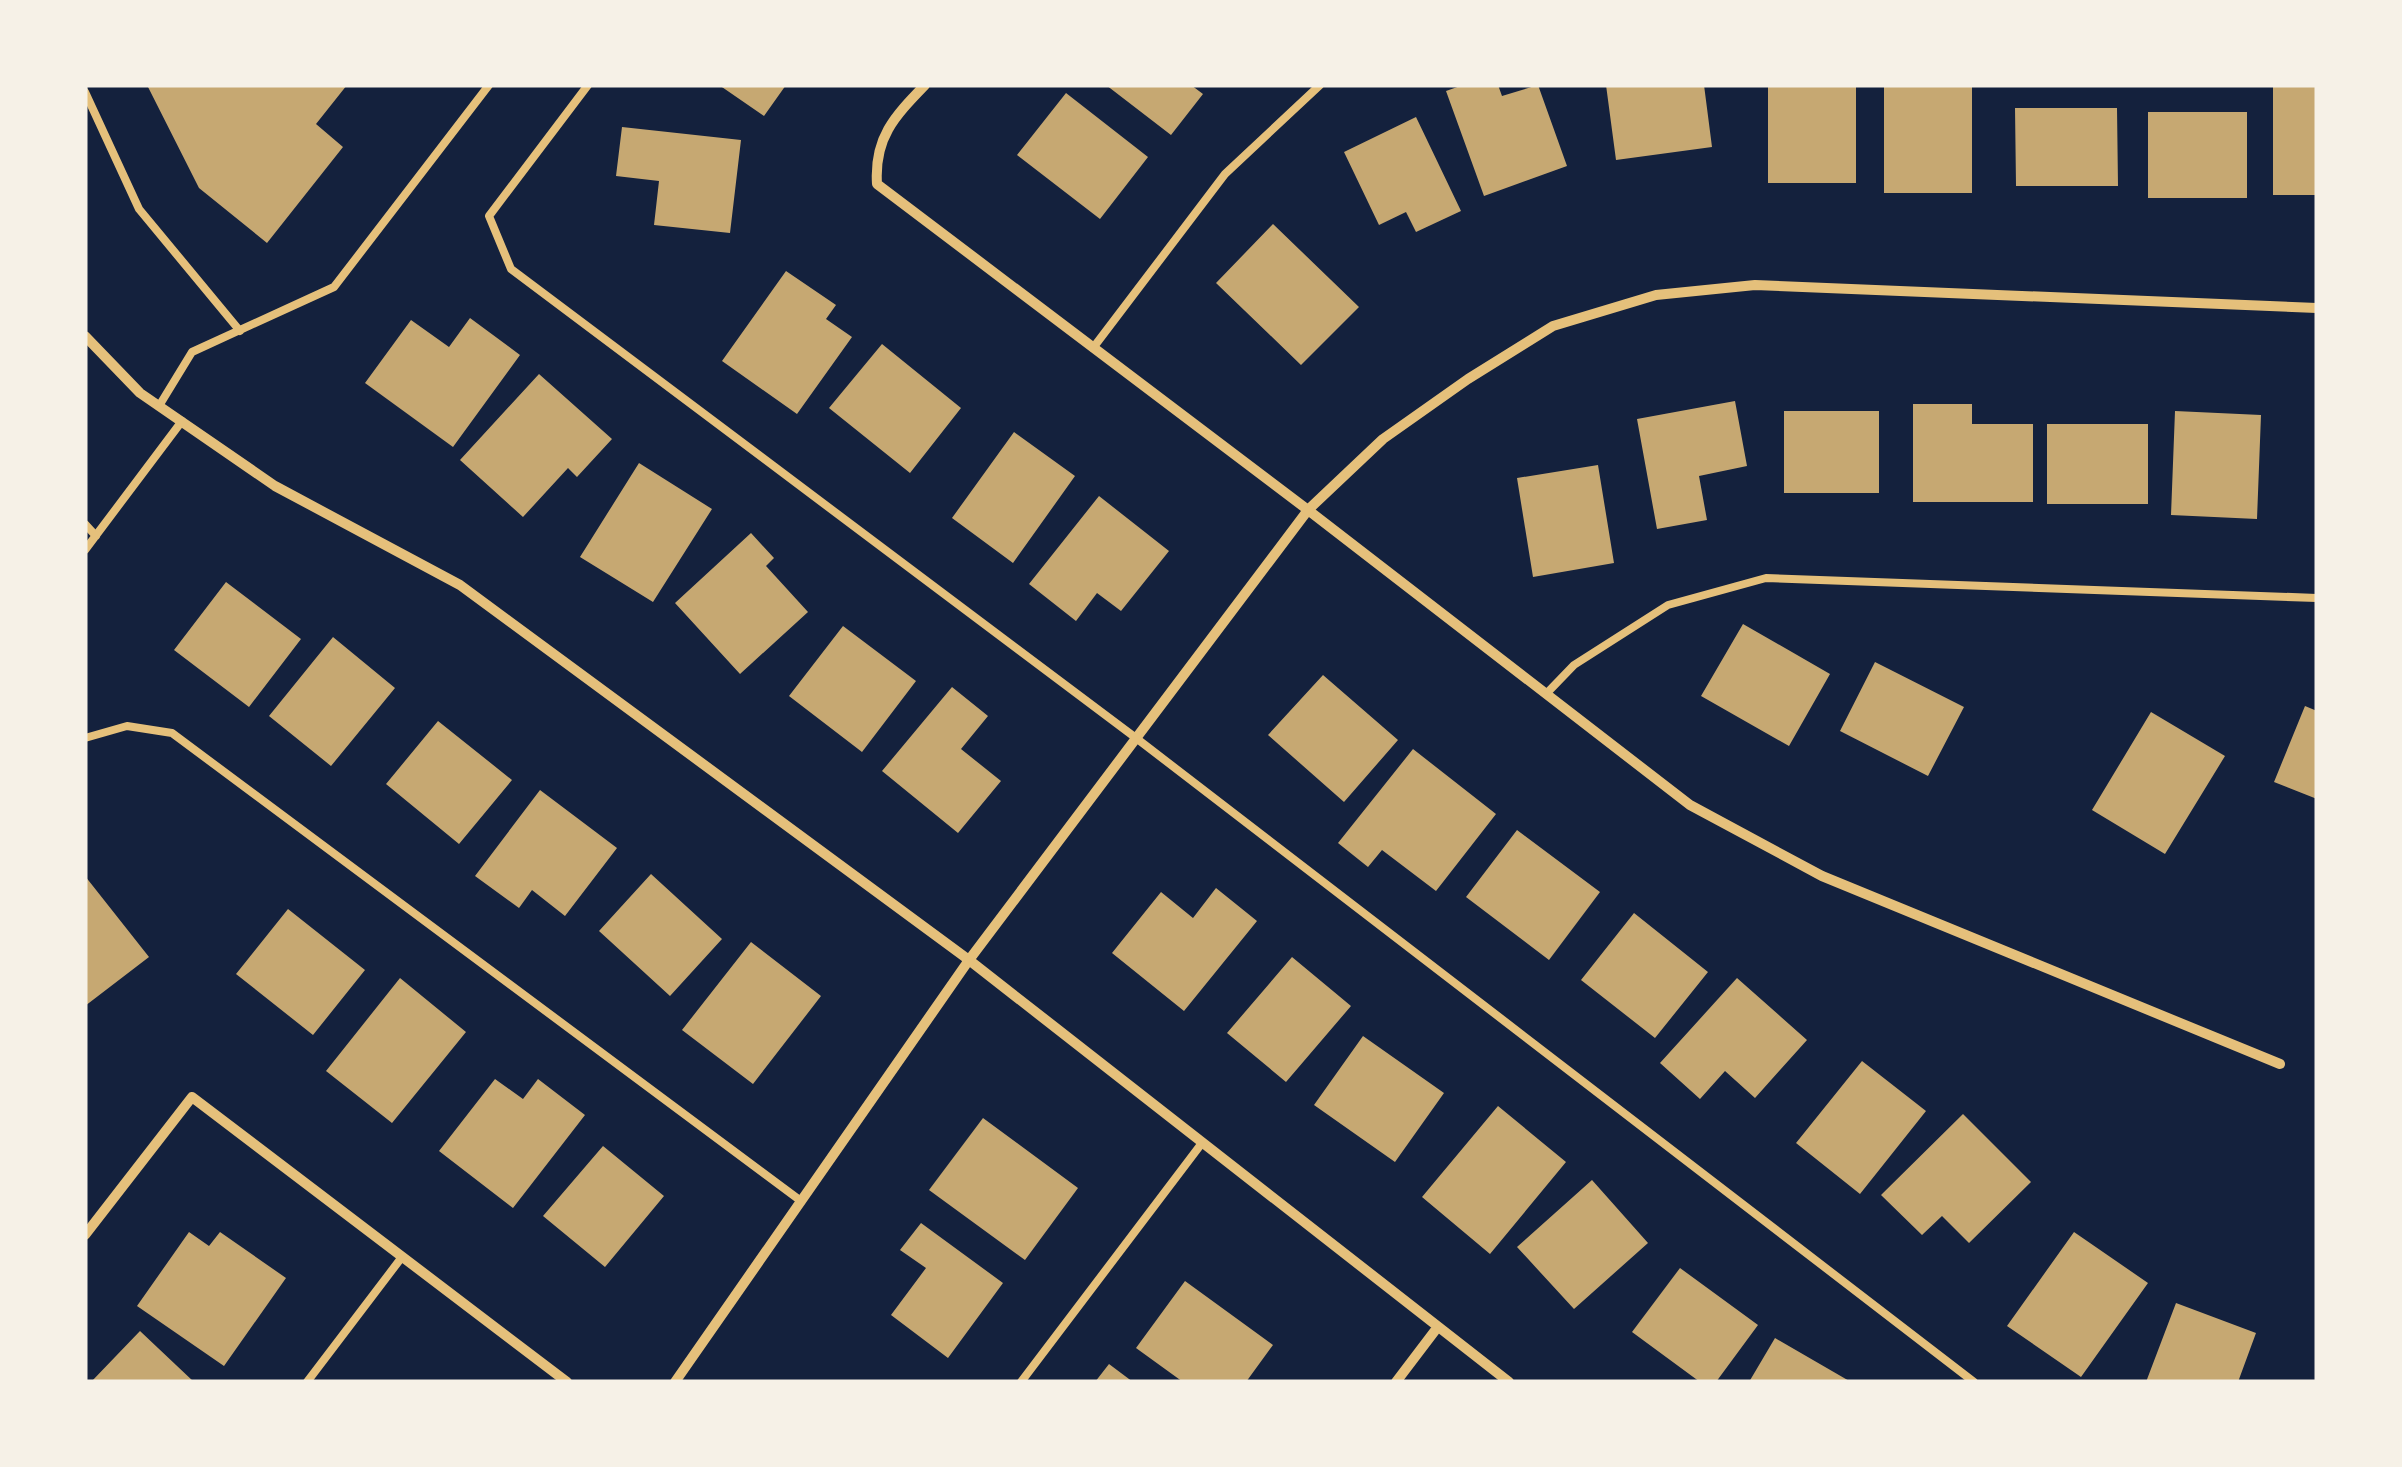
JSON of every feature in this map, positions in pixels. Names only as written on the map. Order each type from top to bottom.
[{"type":"street","points":[[925,85],[899,112],[875,154],[877,184],[1690,805],[1822,876],[2280,1064]]},
{"type":"street","points":[[676,1382],[969,960],[1308,510],[1384,440],[1482,370],[1553,326],[1656,294],[1755,285],[2317,308]]},
{"type":"street","points":[[85,336],[140,392],[275,486],[460,585],[969,960],[1508,1382]]},
{"type":"street","points":[[85,1235],[192,1096],[568,1382]]},
{"type":"street","points":[[1396,1382],[1438,1328]]},
{"type":"lane","points":[[160,406],[192,352],[334,287],[489,85]]},
{"type":"lane","points":[[588,85],[489,216],[511,268],[1136,738],[1974,1382]]},
{"type":"lane","points":[[1093,348],[1226,174],[1320,85]]},
{"type":"lane","points":[[85,92],[139,210],[240,330]]},
{"type":"lane","points":[[85,550],[182,422]]},
{"type":"lane","points":[[85,524],[96,536]]},
{"type":"lane","points":[[1546,694],[1574,665],[1668,605],[1766,578],[2317,598]]},
{"type":"lane","points":[[85,738],[127,726],[172,733],[802,1201]]},
{"type":"lane","points":[[1021,1382],[1202,1144]]},
{"type":"lane","points":[[307,1382],[402,1257]]},
{"type":"building","points":[[147,85],[347,85],[316,124],[343,147],[267,243],[199,188]]},
{"type":"building","points":[[719,85],[786,85],[764,116]]},
{"type":"building","points":[[1106,85],[1191,85],[1203,94],[1171,135]]},
{"type":"building","points":[[1463,85],[1498,85],[1502,96],[1538,85],[1567,166],[1484,196],[1446,91]]},
{"type":"building","points":[[1606,85],[1704,85],[1712,147],[1616,160]]},
{"type":"building","points":[[1768,85],[1856,85],[1856,183],[1768,183]]},
{"type":"building","points":[[1884,85],[1972,85],[1972,193],[1884,193]]},
{"type":"building","points":[[2273,87],[2317,87],[2317,195],[2273,195]]},
{"type":"building","points":[[1066,93],[1148,157],[1100,219],[1017,155]]},
{"type":"building","points":[[2015,108],[2117,108],[2118,186],[2016,186]]},
{"type":"building","points":[[2148,112],[2247,112],[2247,198],[2148,198]]},
{"type":"building","points":[[1416,117],[1461,211],[1416,232],[1406,212],[1379,225],[1344,152]]},
{"type":"building","points":[[622,127],[741,140],[730,233],[654,225],[659,181],[616,176]]},
{"type":"building","points":[[1273,224],[1359,307],[1301,365],[1216,283]]},
{"type":"building","points":[[786,271],[836,305],[826,319],[852,337],[797,414],[722,361]]},
{"type":"building","points":[[470,318],[520,355],[453,447],[365,383],[411,320],[449,347]]},
{"type":"building","points":[[882,344],[961,408],[910,473],[829,408]]},
{"type":"building","points":[[539,374],[612,439],[577,477],[568,468],[523,517],[460,460]]},
{"type":"building","points":[[1735,401],[1747,466],[1699,476],[1707,520],[1657,529],[1637,419]]},
{"type":"building","points":[[1913,404],[1972,404],[1972,424],[2033,424],[2033,502],[1913,502]]},
{"type":"building","points":[[1784,411],[1879,411],[1879,493],[1784,493]]},
{"type":"building","points":[[2175,411],[2261,415],[2257,519],[2171,515]]},
{"type":"building","points":[[2047,424],[2148,424],[2148,504],[2047,504]]},
{"type":"building","points":[[1014,432],[1075,476],[1013,563],[952,518]]},
{"type":"building","points":[[639,463],[712,509],[653,602],[580,557]]},
{"type":"building","points":[[1598,465],[1614,563],[1533,577],[1517,478]]},
{"type":"building","points":[[1099,496],[1169,551],[1121,611],[1097,593],[1076,621],[1029,584]]},
{"type":"building","points":[[751,533],[774,558],[766,566],[808,612],[740,674],[675,603]]},
{"type":"building","points":[[226,582],[301,639],[249,707],[174,650]]},
{"type":"building","points":[[1743,624],[1830,674],[1789,746],[1701,696]]},
{"type":"building","points":[[843,626],[916,681],[862,752],[789,696]]},
{"type":"building","points":[[333,637],[395,688],[331,766],[269,716]]},
{"type":"building","points":[[1875,662],[1964,707],[1928,776],[1840,731]]},
{"type":"building","points":[[1323,675],[1398,740],[1344,802],[1268,735]]},
{"type":"building","points":[[952,687],[988,716],[961,749],[1001,781],[958,833],[882,771]]},
{"type":"building","points":[[2305,706],[2317,711],[2317,799],[2274,782]]},
{"type":"building","points":[[2151,712],[2225,756],[2165,854],[2092,810]]},
{"type":"building","points":[[438,721],[512,780],[459,844],[386,784]]},
{"type":"building","points":[[1413,749],[1496,814],[1436,891],[1382,850],[1368,867],[1338,843]]},
{"type":"building","points":[[540,790],[617,848],[565,916],[532,890],[519,908],[475,876]]},
{"type":"building","points":[[1517,830],[1600,892],[1549,960],[1466,897]]},
{"type":"building","points":[[651,874],[722,939],[670,996],[599,931]]},
{"type":"building","points":[[85,876],[149,957],[85,1006]]},
{"type":"building","points":[[1216,888],[1257,921],[1184,1011],[1112,953],[1161,892],[1193,918]]},
{"type":"building","points":[[288,909],[365,970],[313,1035],[236,974]]},
{"type":"building","points":[[1634,913],[1708,972],[1655,1038],[1581,980]]},
{"type":"building","points":[[751,942],[821,996],[753,1084],[682,1030]]},
{"type":"building","points":[[1292,957],[1351,1006],[1286,1082],[1227,1033]]},
{"type":"building","points":[[400,978],[466,1032],[392,1123],[326,1071]]},
{"type":"building","points":[[1737,978],[1807,1040],[1755,1098],[1725,1071],[1700,1099],[1660,1063]]},
{"type":"building","points":[[1363,1036],[1444,1093],[1395,1162],[1314,1105]]},
{"type":"building","points":[[1862,1061],[1926,1111],[1860,1194],[1796,1143]]},
{"type":"building","points":[[495,1079],[523,1099],[538,1079],[585,1115],[513,1208],[439,1151]]},
{"type":"building","points":[[1498,1106],[1566,1162],[1490,1254],[1422,1197]]},
{"type":"building","points":[[1963,1114],[2031,1182],[1969,1243],[1942,1216],[1922,1235],[1881,1195]]},
{"type":"building","points":[[983,1118],[1078,1188],[1025,1260],[929,1190]]},
{"type":"building","points":[[603,1146],[664,1196],[605,1267],[543,1216]]},
{"type":"building","points":[[1592,1180],[1648,1243],[1574,1309],[1517,1247]]},
{"type":"building","points":[[921,1223],[1003,1283],[948,1358],[891,1315],[926,1268],[900,1250]]},
{"type":"building","points":[[189,1232],[209,1246],[220,1232],[286,1278],[224,1366],[137,1306]]},
{"type":"building","points":[[2074,1232],[2148,1283],[2081,1377],[2007,1326]]},
{"type":"building","points":[[1680,1268],[1758,1325],[1716,1382],[1700,1382],[1632,1332]]},
{"type":"building","points":[[1185,1281],[1273,1345],[1246,1382],[1183,1382],[1136,1348]]},
{"type":"building","points":[[2176,1303],[2256,1333],[2238,1382],[2146,1382]]},
{"type":"building","points":[[140,1331],[194,1382],[91,1382]]},
{"type":"building","points":[[1775,1338],[1851,1382],[1749,1382]]},
{"type":"building","points":[[1109,1364],[1133,1382],[1095,1382]]}]
